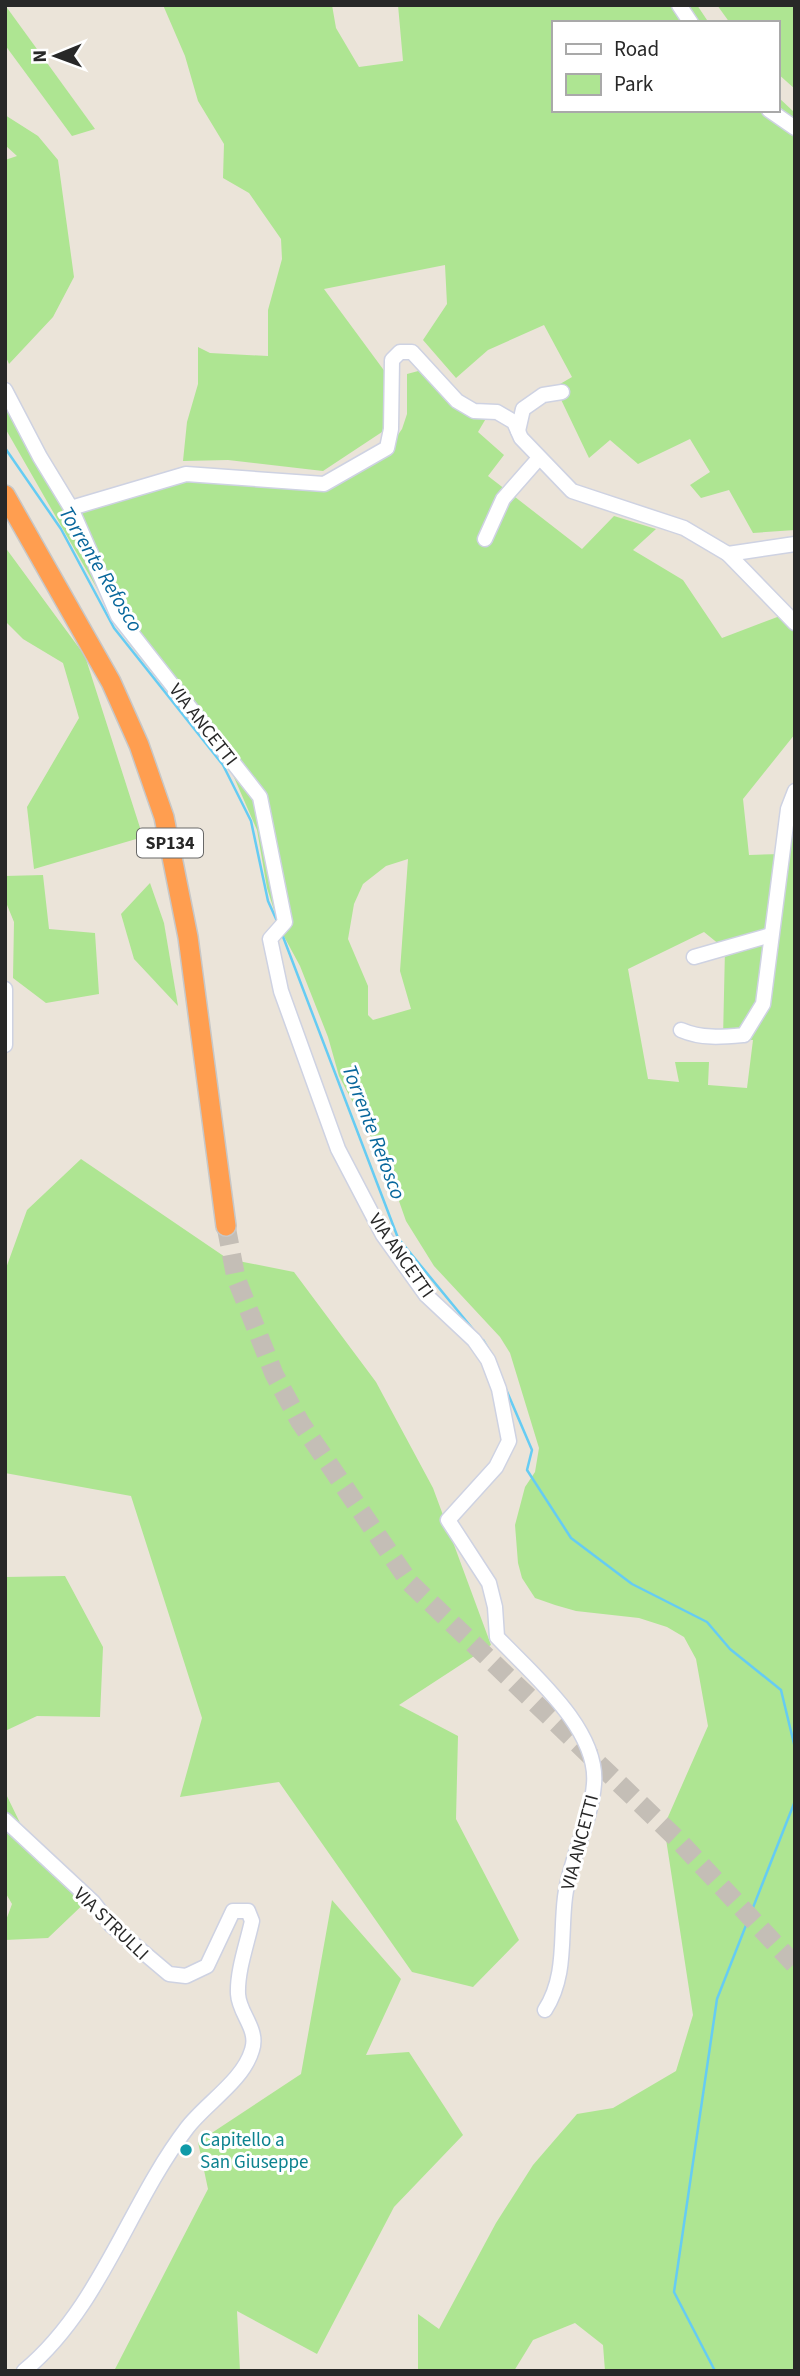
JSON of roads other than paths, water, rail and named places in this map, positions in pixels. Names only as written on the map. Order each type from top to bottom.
[{"type":"highway","name":"SP134","points":[[5,495],[111,682],[139,745],[164,817],[188,937],[226,1226]]},
{"type":"street","points":[[679,5],[690,21]]},
{"type":"street","points":[[772,112],[795,128]]},
{"type":"street","points":[[71,508],[186,474],[324,484],[387,448],[391,429],[392,360],[400,352],[412,352],[457,401],[474,411],[497,412],[514,422],[539,458],[572,491],[684,528],[728,554],[795,623]]},
{"type":"street","name":"VIA ANCETTI","points":[[5,390],[40,457],[71,508],[118,616],[260,797],[285,922],[270,939],[281,991],[310,1067],[324,1115],[383,1236],[426,1295],[474,1340],[488,1360],[499,1389],[509,1441],[496,1467],[448,1520],[489,1583],[495,1607],[497,1637],[565,1708],[588,1747],[595,1782],[565,1896],[558,1991],[545,2010]]},
{"type":"street","points":[[518,431],[523,409],[544,396],[562,392]]},
{"type":"street","points":[[485,539],[503,499],[539,458]]},
{"type":"street","points":[[728,554],[795,544]]},
{"type":"street","points":[[681,1030],[694,1035],[719,1038],[744,1035],[762,1004],[788,809],[795,791]]},
{"type":"street","points":[[694,957],[771,935]]},
{"type":"street","points":[[5,989],[5,1045]]},
{"type":"street","name":"VIA STRULLI","points":[[5,1820],[93,1902],[111,1925],[169,1974],[186,1976],[207,1966],[214,1958],[230,1913],[243,1909],[251,1915],[252,1921],[238,1996],[253,2035],[252,2053],[185,2131],[63,2332],[24,2371]]},
{"type":"waterway","name":"Torrente Refosco","points":[[5,448],[61,529],[114,628],[223,765],[251,821],[268,901],[277,921]]},
{"type":"waterway","name":"Torrente Refosco","points":[[282,934],[398,1238],[476,1333]]},
{"type":"waterway","name":"Torrente Refosco","points":[[483,1340],[492,1355]]},
{"type":"waterway","name":"Torrente Refosco","points":[[505,1387],[532,1450],[527,1470],[571,1538],[632,1584],[707,1622],[730,1649],[781,1690],[795,1748]]},
{"type":"waterway","points":[[715,2371],[674,2292],[717,1999],[795,1801]]},
{"type":"tunnel","points":[[226,1226],[236,1278],[274,1374],[300,1422],[410,1583],[677,1839],[795,1965]]},
{"type":"place","name":"Capitello a San Giuseppe","points":[[186,2150]]}]
